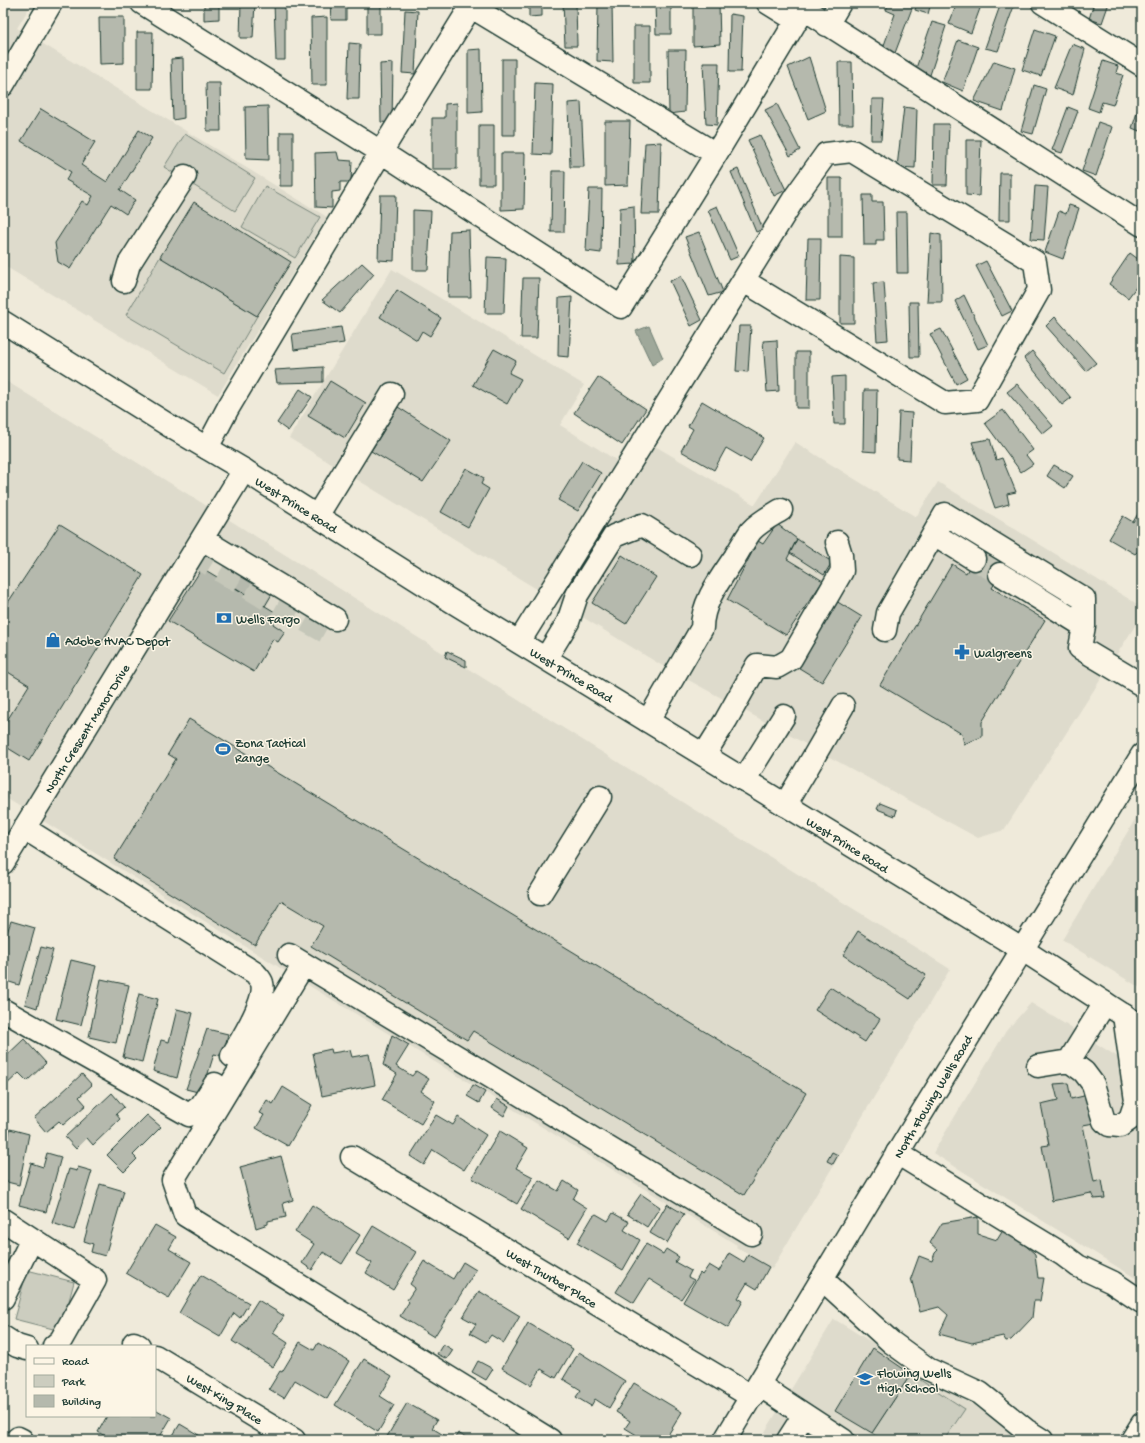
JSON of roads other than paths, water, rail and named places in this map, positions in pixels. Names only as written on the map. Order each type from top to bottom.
[{"type":"street","points":[[3,85],[51,3]]},
{"type":"street","points":[[142,3],[381,152],[621,307],[803,11]]},
{"type":"street","points":[[768,3],[803,11],[828,24],[1142,225]]},
{"type":"street","points":[[828,24],[840,3]]},
{"type":"street","points":[[1043,3],[1142,65]]},
{"type":"street","points":[[207,448],[228,408],[469,4],[716,154]]},
{"type":"street","points":[[519,642],[795,197],[826,154],[852,151],[1035,262],[1039,290],[977,400],[945,403],[744,280]]},
{"type":"street","points":[[124,281],[130,264],[185,176]]},
{"type":"street","name":"West Prince Road","points":[[3,322],[244,470],[443,596],[1022,950],[1142,1027]]},
{"type":"street","points":[[317,516],[392,394]]},
{"type":"street","name":"North Crescent Manor Drive","points":[[3,863],[244,470]]},
{"type":"street","points":[[648,721],[702,628],[705,607],[715,588],[751,531],[768,517],[781,510]]},
{"type":"street","points":[[885,630],[888,614],[945,514],[1084,599],[1084,626],[1080,648],[1142,686]]},
{"type":"street","points":[[546,658],[568,622],[577,596],[614,536],[642,525],[690,555]]},
{"type":"street","points":[[934,534],[974,559]]},
{"type":"street","points":[[202,539],[335,619]]},
{"type":"street","points":[[704,755],[757,665],[778,667],[791,660],[842,571],[841,555],[837,542]]},
{"type":"street","points":[[1000,574],[1084,626]]},
{"type":"street","points":[[784,805],[806,770],[842,706]]},
{"type":"street","points":[[744,780],[784,716]]},
{"type":"street","name":"North Flowing Wells Road","points":[[725,1440],[897,1153],[1042,915],[1142,755]]},
{"type":"street","points":[[540,894],[600,797]]},
{"type":"street","points":[[3,1010],[189,1115],[201,1106],[235,1051],[260,1004],[263,992],[262,982],[255,973],[24,828]]},
{"type":"street","points":[[550,1440],[185,1215],[173,1180],[297,960],[751,1234]]},
{"type":"street","points":[[1069,1061],[1105,1003]]},
{"type":"street","points":[[1038,1066],[1069,1061],[1084,1072],[1093,1084],[1104,1121],[1109,1125],[1120,1126],[1130,1119],[1136,1101],[1124,1015]]},
{"type":"street","points":[[897,1153],[1062,1254],[1078,1266],[1112,1282],[1142,1302]]},
{"type":"street","name":"West Thurber Place","points":[[352,1157],[755,1391],[804,1415],[843,1440]]},
{"type":"street","points":[[3,1220],[95,1280],[61,1340],[55,1345]]},
{"type":"street","points":[[3,1298],[32,1239]]},
{"type":"street","points":[[822,1279],[891,1342],[928,1369],[980,1393],[1026,1430],[1042,1440]]},
{"type":"street","points":[[3,1337],[17,1346],[26,1349]]},
{"type":"street","name":"West King Place","points":[[156,1357],[294,1440]]},
{"type":"street","points":[[788,1440],[804,1415]]},
{"type":"street","points":[[1132,1440],[1142,1424]]},
{"type":"street","points":[[16,1440],[18,1438],[22,1440]]},
{"type":"tunnel","points":[[192,554],[273,603],[327,633]]},
{"type":"tunnel","points":[[974,559],[1000,574]]},
{"type":"place","name":"Wells Fargo","points":[[224,618]]},
{"type":"place","name":"Adobe HVAC Depot","points":[[53,640]]},
{"type":"place","name":"Walgreens","points":[[962,652]]},
{"type":"place","name":"Zona Tactical Range","points":[[223,749]]},
{"type":"place","name":"Flowing Wells High School","points":[[865,1379]]}]
